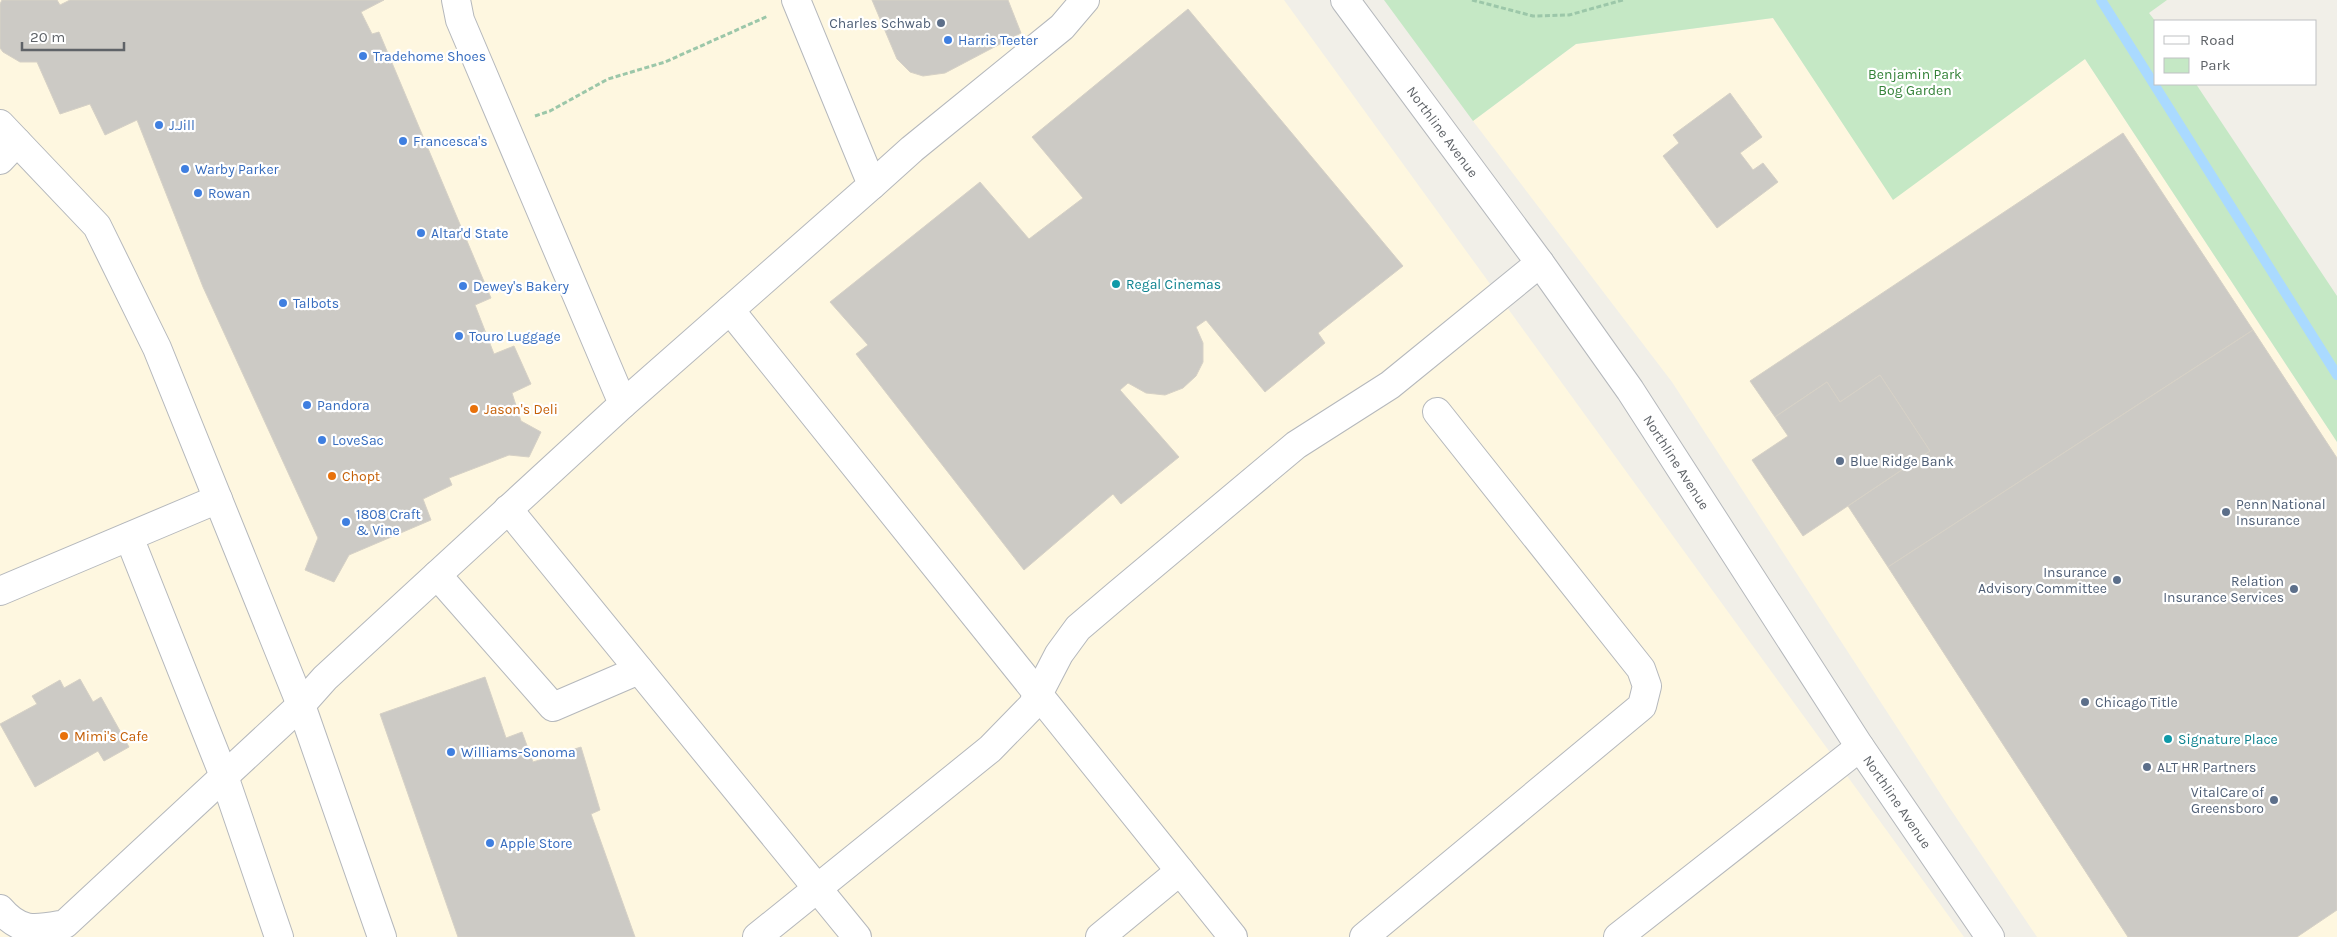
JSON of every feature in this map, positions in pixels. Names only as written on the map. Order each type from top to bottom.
[{"type":"street","points":[[456,0],[460,20],[504,127],[623,404]]},
{"type":"street","points":[[0,909],[7,918],[32,930],[68,930],[325,678],[508,509],[623,404],[912,148],[1062,26],[1085,0]]},
{"type":"street","name":"Northline Avenue","points":[[1346,0],[1540,263],[1630,390],[1860,747],[1990,937]]},
{"type":"street","points":[[797,2],[872,185]]},
{"type":"street","points":[[6,142],[97,226],[156,348],[300,704],[382,937]]},
{"type":"street","points":[[757,937],[990,749],[1032,706],[1059,654],[1078,628],[1296,445],[1390,385],[1540,263]]},
{"type":"street","points":[[730,310],[1233,937]]},
{"type":"street","points":[[1364,937],[1642,706],[1647,686],[1641,668],[1437,412]]},
{"type":"street","points":[[0,591],[218,499]]},
{"type":"street","points":[[508,509],[857,937]]},
{"type":"street","points":[[129,537],[224,776],[279,937]]},
{"type":"street","points":[[437,575],[553,707],[639,670]]},
{"type":"street","points":[[1618,937],[1860,747]]},
{"type":"street","points":[[1100,937],[1180,871]]},
{"type":"path","points":[[1472,0],[1533,16],[1570,15],[1623,0]]},
{"type":"path","points":[[504,127],[550,111],[608,79],[665,62],[797,2]]},
{"type":"shaded area","points":[[0,0],[1284,0],[1964,937],[0,937]]},
{"type":"shaded area","points":[[1773,18],[1893,199],[2085,59],[2337,442],[2337,937],[2037,937],[1949,807],[1672,382],[1473,121],[1576,44]]},
{"type":"green space","name":"Benjamin Park Bog Garden","points":[[1384,0],[2167,0],[2149,13],[2154,20],[2154,85],[2197,85],[2337,296],[2337,442],[2085,59],[1893,200],[1773,18],[1576,44],[1473,121]]},
{"type":"building","points":[[2,0],[57,0],[60,5],[70,0],[384,0],[361,12],[372,34],[379,32],[491,298],[475,305],[494,354],[514,346],[531,384],[512,393],[521,421],[541,432],[529,457],[509,455],[449,478],[452,485],[423,499],[431,520],[349,555],[334,582],[305,570],[318,538],[203,287],[137,120],[105,135],[90,104],[60,114],[37,62],[20,62],[3,52],[0,48],[0,4]]},
{"type":"building","name":"Harris Teeter","points":[[872,0],[1008,0],[1021,33],[945,73],[923,76],[910,72],[897,59]]},
{"type":"building","name":"Regal Cinemas","points":[[1188,9],[1403,266],[1318,333],[1325,343],[1265,392],[1206,320],[1196,327],[1203,343],[1203,362],[1196,376],[1183,388],[1165,395],[1146,393],[1128,383],[1120,390],[1179,457],[1121,504],[1113,494],[1024,570],[856,354],[868,345],[830,302],[980,182],[1029,239],[1083,198],[1032,137]]},
{"type":"building","points":[[1730,93],[1762,137],[1740,153],[1753,170],[1763,163],[1778,182],[1717,228],[1663,156],[1679,143],[1673,135]]},
{"type":"building","points":[[2123,133],[2253,330],[1888,567],[1848,506],[1930,451],[1880,375],[1840,402],[1827,382],[1775,417],[1750,381]]},
{"type":"building","name":"Signature Place","points":[[2253,330],[2337,458],[2337,910],[2297,937],[2128,937],[1888,567]]},
{"type":"building","points":[[1880,375],[1930,451],[1803,536],[1752,460],[1788,436],[1775,417],[1827,382],[1840,402]]},
{"type":"building","points":[[485,677],[506,738],[522,732],[533,762],[581,747],[600,810],[591,814],[635,937],[458,937],[380,714]]},
{"type":"building","name":"Mimi's Cafe","points":[[80,679],[93,702],[101,697],[129,747],[104,761],[98,751],[35,787],[0,724],[37,704],[32,696],[60,680],[64,688]]},
{"type":"waterway","points":[[2101,0],[2154,84]]},
{"type":"waterway","points":[[2154,85],[2337,375]]},
{"type":"place","name":"Charles Schwab","points":[[941,23]]},
{"type":"place","name":"Harris Teeter","points":[[948,40]]},
{"type":"place","name":"Tradehome Shoes","points":[[363,56]]},
{"type":"place","name":"J.Jill","points":[[159,125]]},
{"type":"place","name":"Francesca's","points":[[403,141]]},
{"type":"place","name":"Warby Parker","points":[[185,169]]},
{"type":"place","name":"Rowan","points":[[198,193]]},
{"type":"place","name":"Altar'd State","points":[[421,233]]},
{"type":"place","name":"Regal Cinemas","points":[[1116,284]]},
{"type":"place","name":"Dewey's Bakery","points":[[463,286]]},
{"type":"place","name":"Talbots","points":[[283,303]]},
{"type":"place","name":"Touro Luggage","points":[[459,336]]},
{"type":"place","name":"Pandora","points":[[307,405]]},
{"type":"place","name":"Jason's Deli","points":[[474,409]]},
{"type":"place","name":"LoveSac","points":[[322,440]]},
{"type":"place","name":"Blue Ridge Bank","points":[[1840,461]]},
{"type":"place","name":"Chopt","points":[[332,476]]},
{"type":"place","name":"Penn National Insurance","points":[[2226,512]]},
{"type":"place","name":"1808 Craft & Vine","points":[[346,522]]},
{"type":"place","name":"Insurance Advisory Committee","points":[[2117,580]]},
{"type":"place","name":"Relation Insurance Services","points":[[2294,589]]},
{"type":"place","name":"Chicago Title","points":[[2085,702]]},
{"type":"place","name":"Mimi's Cafe","points":[[64,736]]},
{"type":"place","name":"Signature Place","points":[[2168,739]]},
{"type":"place","name":"Williams-Sonoma","points":[[451,752]]},
{"type":"place","name":"ALT HR Partners","points":[[2147,767]]},
{"type":"place","name":"VitalCare of Greensboro","points":[[2274,800]]},
{"type":"place","name":"Apple Store","points":[[490,843]]}]
